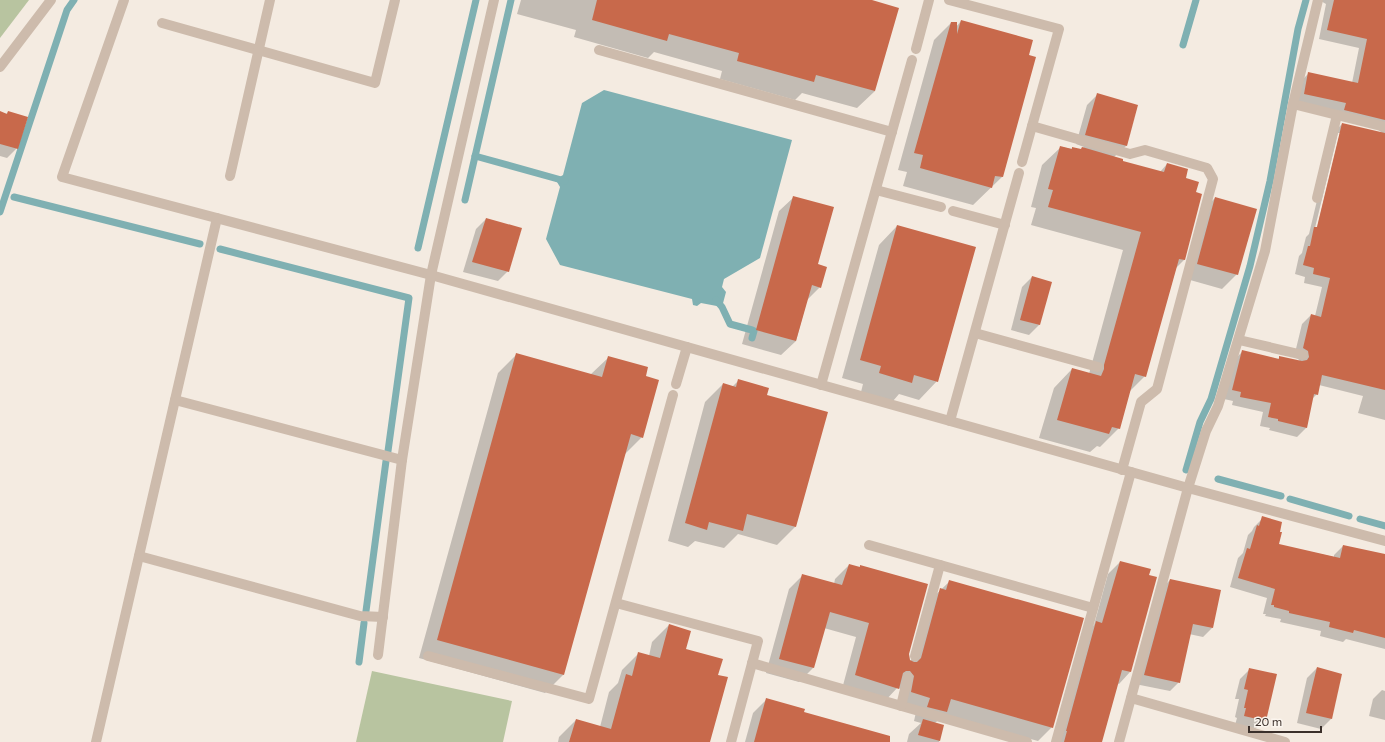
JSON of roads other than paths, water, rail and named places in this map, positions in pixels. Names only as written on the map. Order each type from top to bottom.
[{"type":"street","points":[[0,67],[51,0]]},
{"type":"street","points":[[124,0],[62,178],[431,275],[1127,471],[1385,541]]},
{"type":"street","points":[[230,176],[270,0]]},
{"type":"street","points":[[162,23],[375,83],[394,0]]},
{"type":"street","points":[[378,655],[402,460],[431,275],[494,0]]},
{"type":"street","points":[[916,49],[929,0]]},
{"type":"street","points":[[949,0],[1059,29],[1022,162]]},
{"type":"street","points":[[1119,742],[1188,488],[1206,431],[1218,406],[1265,251],[1293,104],[1318,0]]},
{"type":"street","points":[[599,50],[892,132]]},
{"type":"street","points":[[821,385],[912,60]]},
{"type":"street","points":[[1293,104],[1385,127]]},
{"type":"street","points":[[1317,198],[1336,115]]},
{"type":"street","points":[[1032,126],[1130,154],[1145,150],[1207,168],[1213,179],[1157,389],[1140,402],[1127,471],[1093,608],[1056,742]]},
{"type":"street","points":[[950,421],[1019,173]]},
{"type":"street","points":[[876,190],[941,207]]},
{"type":"street","points":[[953,211],[1005,225]]},
{"type":"street","points":[[96,742],[217,218]]},
{"type":"street","points":[[975,333],[1098,367]]},
{"type":"street","points":[[1239,340],[1303,355]]},
{"type":"street","points":[[676,384],[687,347]]},
{"type":"street","points":[[428,656],[589,699],[673,395]]},
{"type":"street","points":[[175,400],[402,460]]},
{"type":"street","points":[[869,545],[1093,608]]},
{"type":"street","points":[[139,556],[360,616],[383,617]]},
{"type":"street","points":[[915,656],[940,565]]},
{"type":"street","points":[[616,603],[758,642],[731,742]]},
{"type":"street","points":[[752,663],[901,706],[991,737],[1027,742]]},
{"type":"street","points":[[901,706],[908,677]]},
{"type":"street","points":[[1131,698],[1285,742]]},
{"type":"water","points":[[604,90],[792,140],[760,258],[724,279],[722,287],[726,292],[722,307],[701,303],[697,306],[693,305],[692,299],[560,265],[546,239],[560,187],[557,182],[558,178],[563,175],[582,103]]},
{"type":"waterway","points":[[0,212],[67,10],[74,0]]},
{"type":"waterway","points":[[418,248],[476,0]]},
{"type":"waterway","points":[[465,200],[511,0]]},
{"type":"waterway","points":[[1183,45],[1196,0]]},
{"type":"waterway","points":[[1186,470],[1200,422],[1211,399],[1250,266],[1270,181],[1298,29],[1306,0]]},
{"type":"waterway","points":[[475,156],[565,181]]},
{"type":"waterway","points":[[14,197],[200,244]]},
{"type":"waterway","points":[[220,249],[409,298],[388,451]]},
{"type":"waterway","points":[[716,300],[722,307],[730,324],[754,331],[752,338]]},
{"type":"waterway","points":[[366,611],[386,461]]},
{"type":"waterway","points":[[1218,479],[1281,496]]},
{"type":"waterway","points":[[1290,499],[1349,516]]},
{"type":"waterway","points":[[1360,519],[1385,526]]},
{"type":"waterway","points":[[359,662],[364,623]]}]
